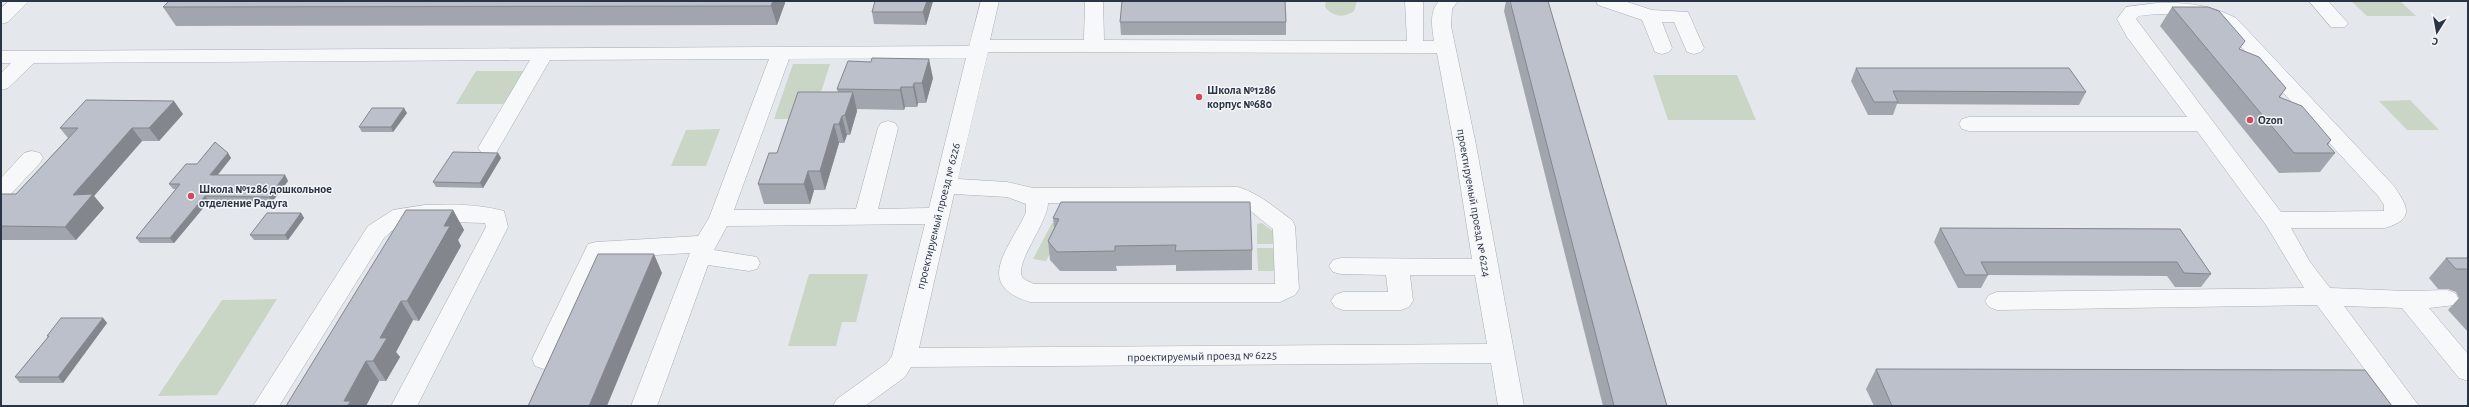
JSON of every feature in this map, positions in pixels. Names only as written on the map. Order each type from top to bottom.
[{"type":"street","points":[[1,18],[20,1]]},
{"type":"street","name":"проектируемый проезд № 6226","points":[[846,406],[896,370],[904,358],[990,1]]},
{"type":"street","points":[[1094,1],[1094,46]]},
{"type":"street","points":[[1414,1],[1415,39]]},
{"type":"street","name":"проектируемый проезд № 6224","points":[[1449,1],[1443,8],[1441,26],[1465,145],[1485,266],[1511,406]]},
{"type":"street","points":[[1605,1],[1650,16],[1681,16],[1694,48]]},
{"type":"street","points":[[2318,1],[2338,23]]},
{"type":"street","points":[[2275,220],[2385,220],[2395,215],[2395,205],[2386,191],[2229,22],[2217,14],[2200,10],[2150,5],[2133,11],[2126,20],[2134,34],[2275,220],[2302,268],[2406,406]]},
{"type":"street","points":[[1650,16],[1662,48]]},
{"type":"street","points":[[1,57],[781,53],[1094,46],[1445,47]]},
{"type":"street","points":[[644,406],[702,250],[720,218],[781,53]]},
{"type":"street","points":[[489,148],[544,54]]},
{"type":"street","points":[[1,84],[29,57]]},
{"type":"street","points":[[1969,124],[2203,124]]},
{"type":"street","points":[[865,216],[888,128]]},
{"type":"street","points":[[1,191],[32,158]]},
{"type":"street","points":[[945,187],[991,187],[1031,196],[1238,195],[1246,197],[1284,226],[1287,289],[1280,293],[1030,293],[1017,286],[1012,281],[1009,270],[1011,261],[1037,212],[1037,201],[1031,196]]},
{"type":"street","points":[[266,406],[376,232],[388,222],[404,214],[483,213],[496,217],[497,227],[404,406]]},
{"type":"street","points":[[720,218],[937,216]]},
{"type":"street","points":[[544,359],[596,250],[702,250],[749,263]]},
{"type":"street","points":[[1341,266],[1485,266]]},
{"type":"street","points":[[1343,301],[1401,302],[1397,266]]},
{"type":"street","points":[[1997,301],[2324,296],[2408,300],[2447,299]]},
{"type":"street","points":[[2408,300],[2468,371]]},
{"type":"street","name":"проектируемый проезд № 6225","points":[[904,358],[1501,354]]},
{"type":"green space","points":[[1326,1],[1357,1],[1354,11],[1346,15],[1335,15],[1325,7]]},
{"type":"green space","points":[[2351,1],[2400,1],[2416,16],[2367,16]]},
{"type":"green space","points":[[793,64],[830,64],[816,108],[797,119],[774,119]]},
{"type":"green space","points":[[476,71],[526,71],[506,104],[456,104]]},
{"type":"green space","points":[[1653,75],[1737,75],[1756,120],[1668,120]]},
{"type":"green space","points":[[2410,100],[2439,130],[2407,130],[2379,101]]},
{"type":"green space","points":[[720,129],[706,166],[671,166],[686,130]]},
{"type":"green space","points":[[1052,223],[1059,224],[1055,244],[1046,261],[1033,259]]},
{"type":"green space","points":[[1262,223],[1274,232],[1275,244],[1257,244],[1257,224]]},
{"type":"green space","points":[[1257,248],[1275,248],[1276,271],[1258,271]]},
{"type":"green space","points":[[809,274],[868,274],[856,322],[842,322],[836,346],[788,346]]},
{"type":"green space","points":[[277,299],[217,395],[158,396],[222,300]]},
{"type":"building","points":[[169,1],[773,1],[771,6],[163,7]]},
{"type":"building","points":[[875,1],[927,1],[923,12],[872,12]]},
{"type":"building","points":[[1122,1],[1285,1],[1286,22],[1120,22]]},
{"type":"building","points":[[1510,1],[1548,1],[1667,406],[1614,406]]},
{"type":"building","points":[[2172,7],[2208,7],[2219,11],[2245,41],[2239,49],[2259,57],[2286,88],[2279,97],[2302,106],[2331,140],[2327,144],[2335,153],[2294,153]]},
{"type":"building","points":[[872,58],[929,59],[922,83],[914,83],[913,87],[901,87],[900,90],[837,89],[848,61],[871,62]]},
{"type":"building","points":[[1856,68],[2069,68],[2086,92],[1893,91],[1898,102],[1874,102]]},
{"type":"building","points":[[798,92],[853,92],[845,115],[842,116],[839,124],[834,124],[820,171],[808,171],[804,184],[758,184],[769,153],[777,153]]},
{"type":"building","points":[[86,100],[174,101],[149,128],[132,128],[73,195],[93,194],[65,227],[1,226],[1,194],[16,194],[78,128],[60,128]]},
{"type":"building","points":[[372,108],[404,108],[391,127],[359,127]]},
{"type":"building","points":[[215,142],[228,153],[210,175],[285,175],[269,197],[205,196],[170,238],[136,238],[180,184],[169,184],[186,164],[197,164]]},
{"type":"building","points":[[453,152],[498,153],[480,183],[433,182]]},
{"type":"building","points":[[1061,202],[1250,202],[1252,250],[1175,251],[1176,245],[1115,246],[1115,251],[1057,252],[1048,241],[1059,219],[1053,218]]},
{"type":"building","points":[[406,210],[453,210],[444,226],[450,226],[407,301],[401,301],[380,338],[387,338],[373,361],[366,361],[344,401],[351,401],[347,406],[286,406]]},
{"type":"building","points":[[267,213],[301,213],[285,235],[250,235]]},
{"type":"building","points":[[1940,228],[2180,229],[2211,274],[2184,273],[2177,262],[1981,262],[1988,275],[1965,275]]},
{"type":"building","points":[[598,254],[654,254],[589,406],[528,406]]},
{"type":"building","points":[[2446,258],[2468,258],[2468,270],[2456,269]]},
{"type":"building","points":[[61,318],[103,318],[58,377],[15,377],[49,336],[47,336]]},
{"type":"building","points":[[1876,369],[2365,370],[2392,406],[1892,406]]},
{"type":"place","name":"Школа №1286 корпус №680","points":[[1199,97]]},
{"type":"place","name":"Ozon","points":[[2250,120]]},
{"type":"place","name":"Школа №1286 дошкольное отделение Радуга","points":[[191,196]]}]
